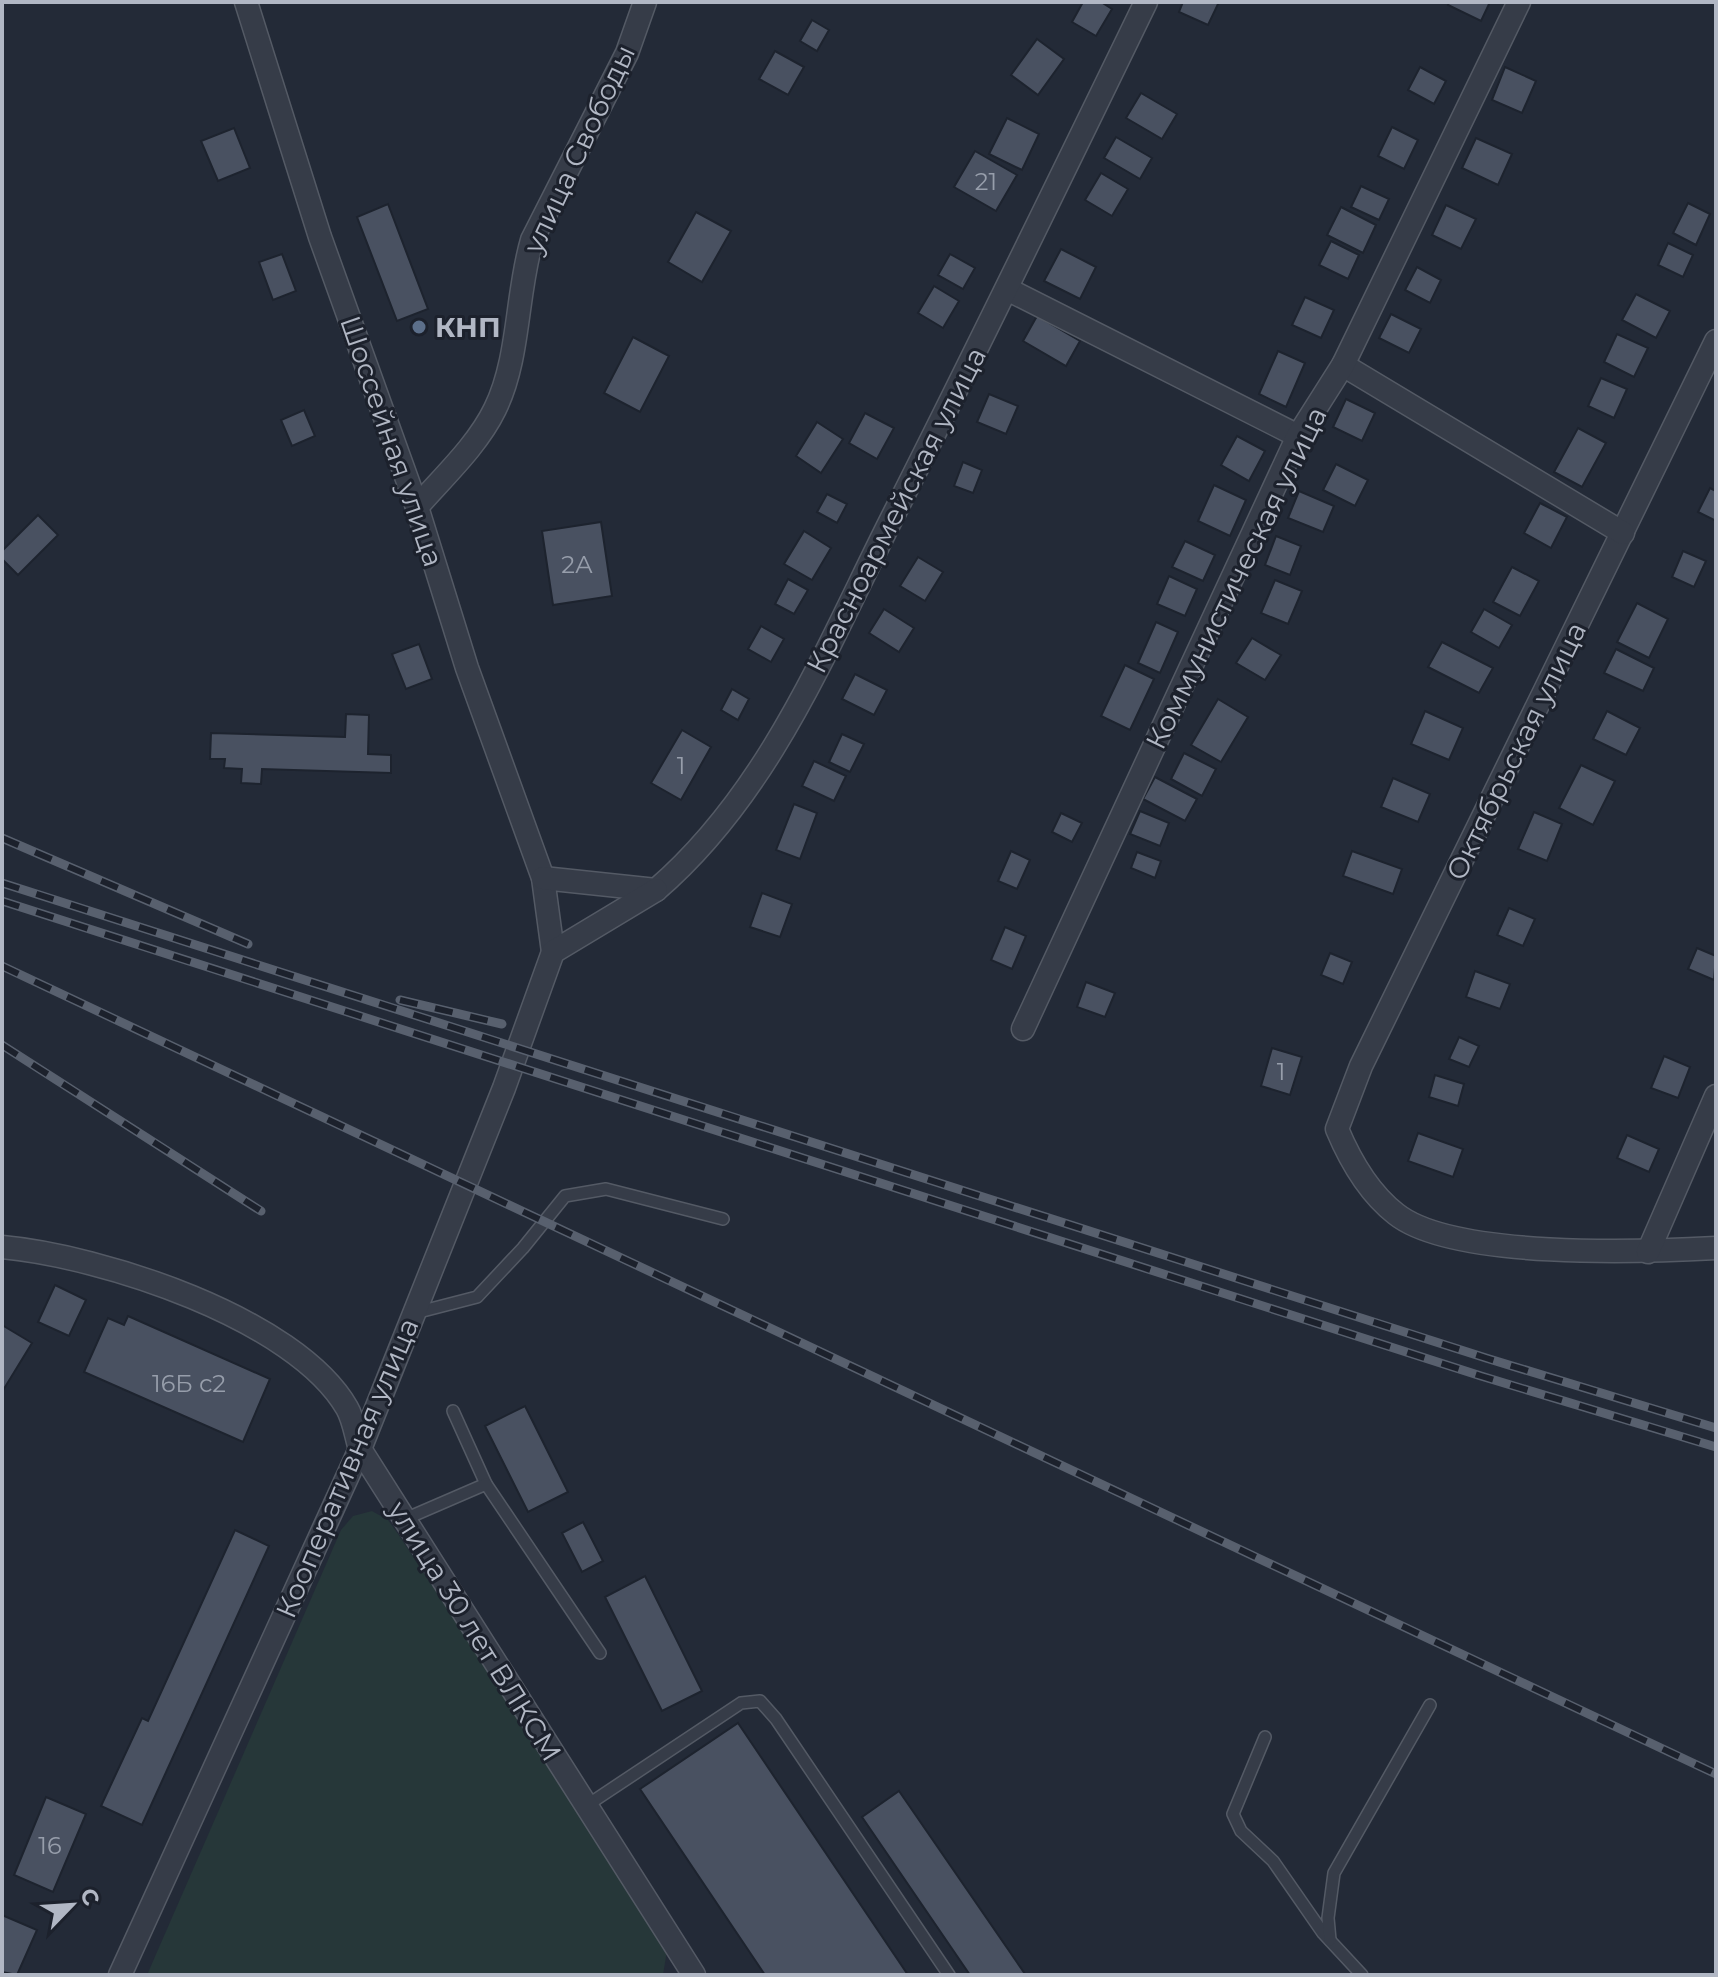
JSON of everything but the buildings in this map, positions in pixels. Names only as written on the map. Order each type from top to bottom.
[{"type":"street","name":"Шоссейная улица","points":[[246,2],[320,237],[417,507],[467,668],[543,878]]},
{"type":"street","name":"улица Свободы","points":[[417,507],[481,432],[494,410],[506,381],[523,271],[532,240],[627,53],[645,2]]},
{"type":"street","name":"Красноармейская улица","points":[[656,890],[714,834],[744,796],[785,729],[1007,289],[1146,2]]},
{"type":"street","name":"Коммунистическая улица","points":[[1023,1029],[1298,436],[1343,365],[1519,2]]},
{"type":"street","points":[[1007,289],[1298,436]]},
{"type":"street","name":"Октябрьская улица","points":[[1716,341],[1361,1066],[1337,1129],[1352,1163],[1397,1215],[1450,1239],[1623,1253],[1716,1248]]},
{"type":"street","points":[[1343,365],[1623,533]]},
{"type":"street","points":[[543,878],[656,890]]},
{"type":"street","name":"Кооперативная улица","points":[[120,1975],[360,1449],[504,1088],[553,952],[543,878]]},
{"type":"street","points":[[553,952],[656,890]]},
{"type":"street","points":[[1648,1252],[1716,1096]]},
{"type":"street","name":"улица 30 лет ВЛКСМ","points":[[2,1247],[33,1249],[129,1274],[199,1301],[263,1332],[314,1369],[348,1409],[360,1449],[687,1971]]},
{"type":"lane","points":[[414,1313],[477,1297],[523,1248],[565,1196],[606,1189],[723,1219]]},
{"type":"lane","points":[[453,1411],[486,1484],[600,1653]]},
{"type":"lane","points":[[405,1519],[486,1484]]},
{"type":"lane","points":[[586,1806],[741,1703],[760,1701],[776,1719],[949,1975]]},
{"type":"lane","points":[[1330,1941],[1328,1918],[1334,1873],[1430,1705]]},
{"type":"lane","points":[[1265,1737],[1233,1814],[1241,1831],[1273,1861],[1330,1941],[1362,1975]]},
{"type":"shaded area","points":[[372,1511],[388,1520],[398,1534],[668,1944],[663,1975],[147,1975],[341,1530],[353,1516]]},
{"type":"railway","points":[[2,838],[248,944]]},
{"type":"railway","points":[[2,883],[1486,1358],[1716,1428]]},
{"type":"railway","points":[[2,901],[1481,1376],[1716,1447]]},
{"type":"railway","points":[[2,966],[1716,1774]]},
{"type":"railway","points":[[400,1000],[502,1024]]},
{"type":"railway","points":[[2,1045],[261,1211]]},
{"type":"place","name":"КНП","points":[[419,327]]}]
